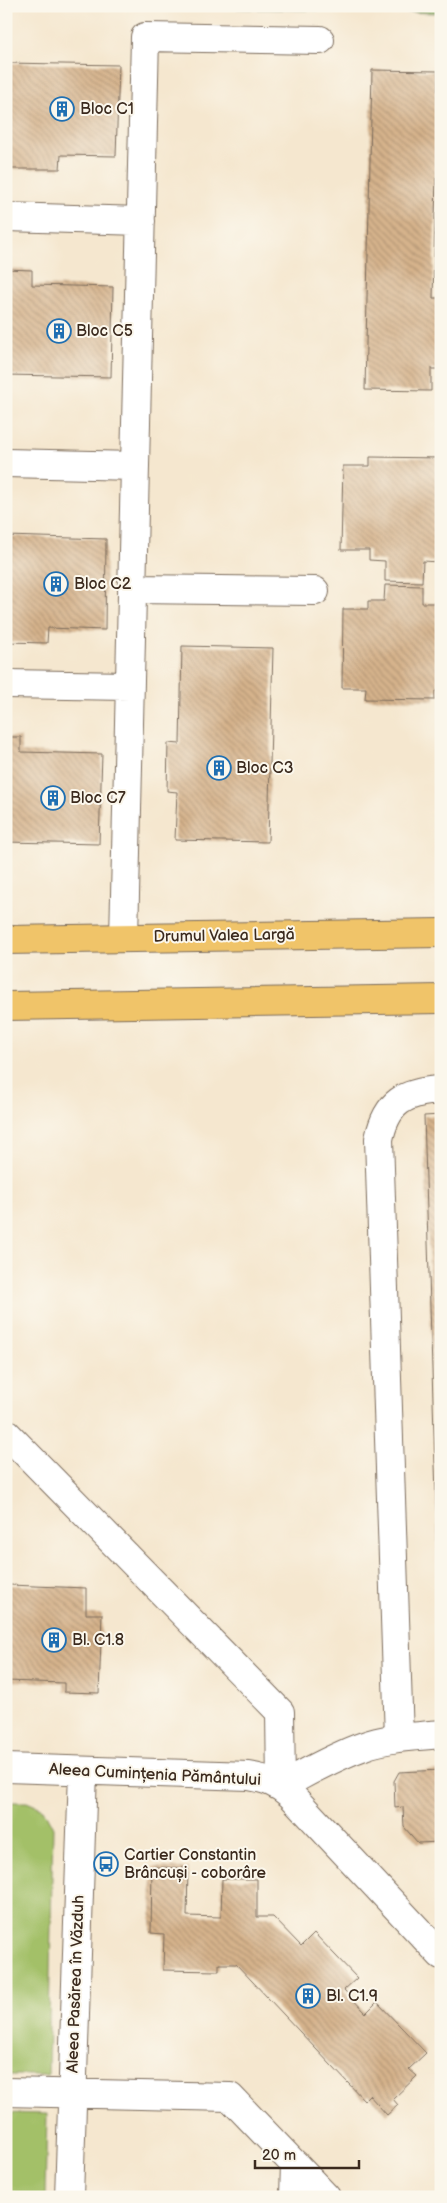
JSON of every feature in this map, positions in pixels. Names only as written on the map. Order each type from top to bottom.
[{"type":"main road","name":"Drumul Valea Largă","points":[[6,940],[441,933]]},
{"type":"main road","points":[[6,1006],[441,999]]},
{"type":"street","points":[[124,938],[145,36],[320,40]]},
{"type":"street","points":[[6,217],[141,221]]},
{"type":"street","points":[[6,463],[135,466]]},
{"type":"street","points":[[132,589],[315,591]]},
{"type":"street","points":[[6,684],[129,686]]},
{"type":"street","points":[[400,1738],[379,1139],[382,1122],[391,1107],[419,1091],[441,1090]]},
{"type":"street","points":[[6,1433],[280,1712],[281,1786],[328,1761],[366,1745],[400,1738],[441,1734]]},
{"type":"street","name":"Aleea Cumințenia Pământului","points":[[6,1768],[265,1778],[281,1786],[441,1955]]},
{"type":"street","name":"Aleea Pasărea în Văzduh","points":[[69,2197],[83,1771]]},
{"type":"street","points":[[6,2092],[230,2096],[326,2197]]},
{"type":"street","points":[[294,2197],[295,2164]]},
{"type":"green space","points":[[117,6],[441,6],[441,13]]},
{"type":"green space","points":[[6,1802],[27,1802],[43,1809],[53,1828],[48,2075],[6,2075]]},
{"type":"green space","points":[[6,2113],[47,2114],[45,2197],[6,2197]]},
{"type":"building","name":"Bloc C1","points":[[6,63],[119,65],[116,156],[61,155],[60,169],[10,169],[11,153],[6,153]]},
{"type":"building","points":[[372,70],[438,71],[437,106],[441,106],[441,178],[436,178],[433,298],[441,298],[441,369],[431,369],[431,391],[365,390]]},
{"type":"building","name":"Bloc C5","points":[[6,269],[32,270],[32,285],[113,287],[111,377],[6,375]]},
{"type":"building","points":[[370,457],[440,458],[441,552],[438,552],[438,562],[423,561],[422,582],[385,581],[385,561],[369,560],[369,550],[341,550],[343,466],[370,466]]},
{"type":"building","name":"Bloc C2","points":[[6,536],[106,539],[105,630],[48,628],[47,643],[6,642]]},
{"type":"building","points":[[385,585],[422,586],[422,603],[437,603],[437,611],[441,611],[441,691],[435,691],[435,700],[365,699],[366,688],[342,688],[343,609],[368,609],[368,601],[384,601]]},
{"type":"building","name":"Bloc C3","points":[[182,646],[273,648],[268,842],[175,840],[177,792],[167,791],[168,743],[180,744]]},
{"type":"building","name":"Bloc C7","points":[[6,737],[21,737],[21,752],[102,754],[99,844],[6,842]]},
{"type":"building","points":[[441,1115],[441,1591],[439,1591],[424,1116]]},
{"type":"building","name":"Bl. C1.8","points":[[9,1585],[86,1588],[86,1614],[102,1614],[99,1693],[64,1692],[64,1683],[6,1681],[6,1599],[9,1599]]},
{"type":"building","points":[[441,1770],[441,1842],[418,1843],[404,1827],[403,1807],[395,1808],[394,1781],[399,1772]]},
{"type":"building","name":"Bl. C1.9","points":[[152,1867],[188,1868],[187,1916],[221,1917],[222,1879],[257,1879],[257,1917],[273,1917],[301,1946],[314,1933],[357,1978],[344,1990],[366,2013],[377,2002],[426,2053],[409,2069],[417,2076],[393,2099],[398,2105],[387,2115],[369,2095],[364,2100],[236,1964],[219,1964],[219,1971],[163,1970],[164,1934],[151,1933]]},
{"type":"place","name":"Bloc C1","points":[[62,109]]},
{"type":"place","name":"Bloc C5","points":[[59,331]]},
{"type":"place","name":"Bloc C2","points":[[56,584]]},
{"type":"place","name":"Bloc C3","points":[[219,768]]},
{"type":"place","name":"Bloc C7","points":[[53,798]]},
{"type":"place","name":"Bl. C1.8","points":[[54,1640]]},
{"type":"place","name":"Cartier Constantin Brâncuși - coborâre","points":[[106,1864]]},
{"type":"place","name":"Bl. C1.9","points":[[308,1996]]}]
